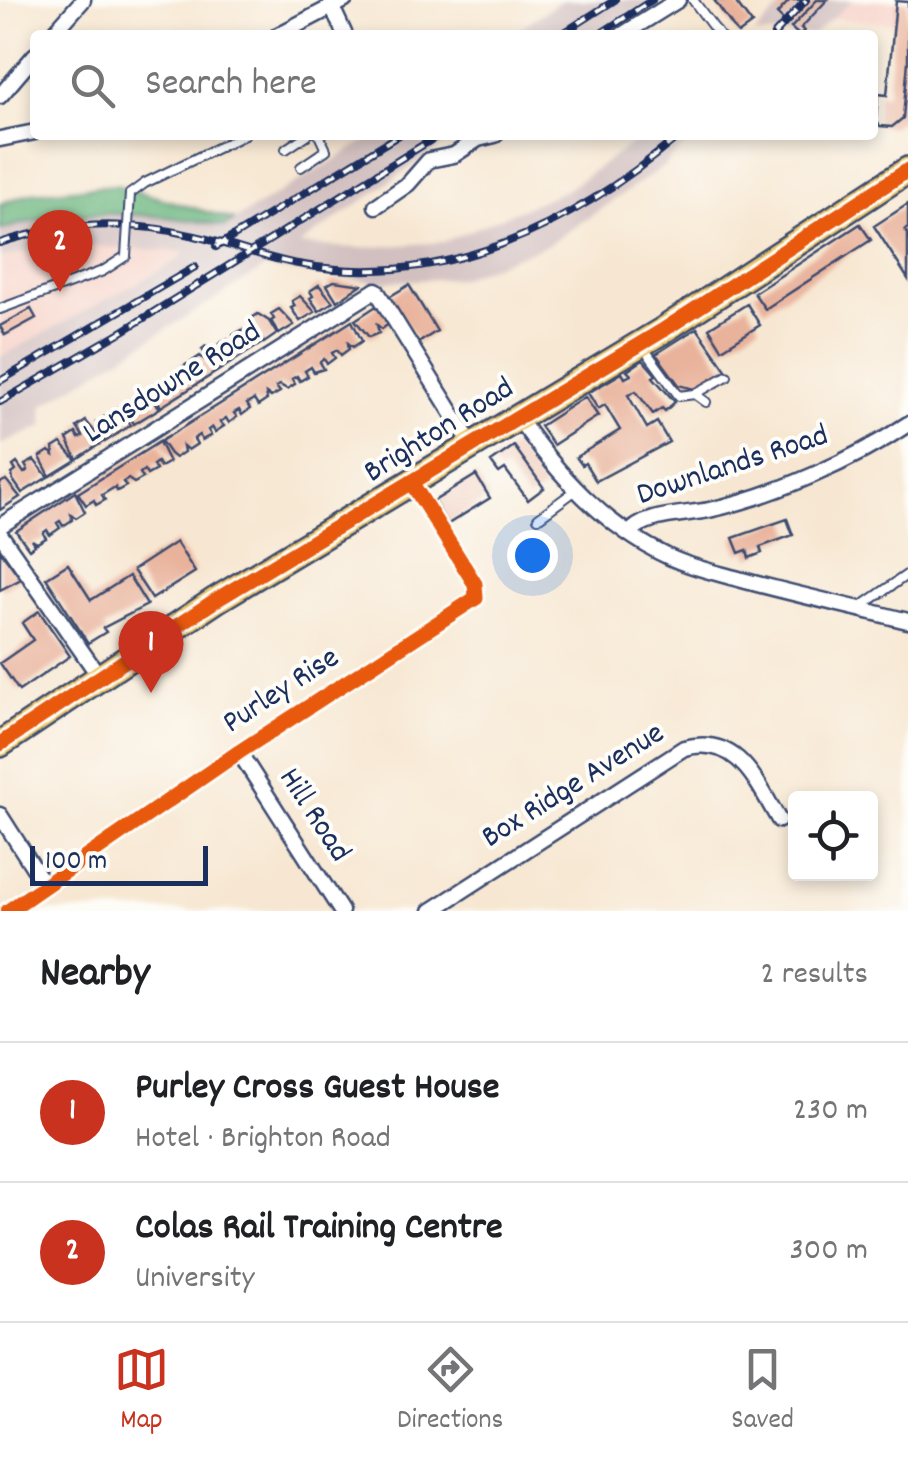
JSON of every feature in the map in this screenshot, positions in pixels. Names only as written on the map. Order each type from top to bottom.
[{"type":"highway","name":"Brighton Road","points":[[0,743],[99,676],[640,344],[908,170]]},
{"type":"street","points":[[56,30],[83,0]]},
{"type":"street","points":[[630,30],[678,0]]},
{"type":"street","points":[[288,30],[339,4],[343,30]]},
{"type":"street","points":[[0,96],[30,61]]},
{"type":"street","points":[[0,138],[30,133]]},
{"type":"street","points":[[376,206],[408,184],[429,160],[454,155],[476,140]]},
{"type":"street","name":"Lansdowne Road","points":[[0,526],[376,290],[472,445]]},
{"type":"street","points":[[517,416],[576,490],[629,534],[692,566],[908,621]]},
{"type":"street","name":"Downlands Road","points":[[629,534],[639,523],[714,509],[798,480],[846,460],[908,424]]},
{"type":"street","name":"Purley Rise","points":[[8,911],[238,752],[476,598],[475,584],[411,482]]},
{"type":"street","points":[[0,534],[99,676]]},
{"type":"street","name":"Box Ridge Avenue","points":[[431,911],[684,748],[706,745],[732,752],[748,769],[778,820]]},
{"type":"street","name":"Hill Road","points":[[238,752],[341,911]]},
{"type":"street","points":[[0,815],[44,884]]},
{"type":"lane","points":[[694,0],[715,30]]},
{"type":"lane","points":[[0,309],[104,270],[126,256],[130,194],[144,183],[234,140]]},
{"type":"lane","points":[[286,148],[299,140]]},
{"type":"lane","points":[[301,167],[326,150],[321,140]]},
{"type":"lane","points":[[640,344],[680,396],[695,394],[728,376]]},
{"type":"lane","points":[[695,394],[706,402]]},
{"type":"lane","points":[[538,518],[576,490]]},
{"type":"lane","points":[[859,608],[908,574]]},
{"type":"shaded area","points":[[562,0],[664,0],[618,30],[517,30]]},
{"type":"shaded area","points":[[788,0],[853,0],[819,30],[759,30]]},
{"type":"shaded area","points":[[853,0],[908,0],[908,25],[831,18]]},
{"type":"shaded area","points":[[367,140],[450,140],[299,245],[359,248],[443,242],[566,190],[637,140],[692,140],[667,164],[549,244],[460,278],[375,282],[265,268],[42,406],[44,426],[0,445],[0,357],[177,261],[185,252],[59,244],[0,258],[0,230],[28,221],[118,212],[225,226]]},
{"type":"shaded area","points":[[59,244],[186,251],[177,261],[0,357],[0,258]]},
{"type":"green space","points":[[115,185],[234,220],[225,226],[169,217],[83,214],[0,230],[0,204],[32,193]]},
{"type":"building","points":[[714,0],[743,0],[737,4],[752,24],[735,30]]},
{"type":"building","points":[[790,0],[804,0],[784,21],[777,14]]},
{"type":"building","points":[[817,0],[827,0],[803,30],[791,28]]},
{"type":"building","points":[[896,1],[908,2],[903,118],[892,127],[878,124],[878,94],[887,95]]},
{"type":"building","points":[[908,204],[905,230],[908,279],[874,226]]},
{"type":"building","points":[[860,224],[871,240],[765,309],[754,293]]},
{"type":"building","points":[[334,281],[361,285],[337,301],[327,285]]},
{"type":"building","points":[[319,285],[333,302],[319,311],[310,291]]},
{"type":"building","points":[[409,285],[437,331],[418,343],[389,297]]},
{"type":"building","points":[[300,296],[315,312],[300,321],[291,308],[295,306],[292,301]]},
{"type":"building","points":[[381,303],[390,323],[382,329],[377,325],[379,333],[369,337],[355,320]]},
{"type":"building","points":[[747,304],[760,325],[722,349],[709,328]]},
{"type":"building","points":[[31,309],[36,318],[5,335],[0,326]]},
{"type":"building","points":[[279,309],[294,325],[279,334],[271,314]]},
{"type":"building","points":[[258,314],[269,321],[277,334],[264,343],[252,318]]},
{"type":"building","points":[[352,321],[362,341],[353,347],[348,343],[349,349],[341,355],[337,350],[332,353],[335,358],[327,364],[324,359],[320,362],[324,369],[314,372],[311,367],[305,371],[308,376],[300,381],[297,376],[292,379],[295,384],[287,389],[276,387],[280,392],[271,397],[266,394],[267,400],[258,406],[254,400],[247,404],[250,409],[242,415],[239,410],[234,413],[237,417],[229,423],[226,418],[220,422],[224,426],[215,432],[212,427],[208,430],[211,435],[202,440],[199,435],[194,439],[197,444],[188,450],[183,446],[184,452],[175,458],[161,441]]},
{"type":"building","points":[[697,328],[726,370],[698,390],[679,385],[656,354]]},
{"type":"building","points":[[253,329],[262,343],[161,407],[151,387],[160,381],[165,385],[164,379],[173,373],[176,378],[181,375],[178,370],[187,364],[192,368],[191,362],[200,356],[208,358],[202,349],[206,346],[217,353],[222,349],[219,344],[227,339],[231,344],[236,340],[233,335],[242,330],[245,335]]},
{"type":"building","points":[[643,360],[675,402],[665,411],[662,408],[653,414],[636,391],[628,395],[647,428],[657,422],[669,442],[596,481],[585,463],[582,465],[576,457],[620,430],[605,405],[598,409],[588,393],[622,373],[625,378],[631,375],[627,371]]},
{"type":"building","points":[[145,391],[160,408],[134,424],[124,405],[133,399],[136,404],[140,402],[137,396]]},
{"type":"building","points":[[585,397],[598,416],[553,445],[540,426]]},
{"type":"building","points":[[117,408],[131,425],[105,442],[96,422],[104,417],[107,422],[112,419],[108,414]]},
{"type":"building","points":[[86,421],[103,442],[77,459],[67,439],[76,433],[79,438],[83,436],[77,427]]},
{"type":"building","points":[[159,442],[169,462],[160,467],[157,462],[153,465],[156,470],[147,475],[144,470],[140,473],[143,478],[134,483],[128,479],[123,482],[126,486],[102,495],[105,500],[86,505],[78,493]]},
{"type":"building","points":[[61,443],[76,460],[50,476],[40,457],[49,451],[54,455],[53,448]]},
{"type":"building","points":[[514,446],[544,488],[528,500],[505,469],[499,473],[491,462]]},
{"type":"building","points":[[34,460],[48,477],[22,493],[13,480],[13,466],[17,463],[24,473],[28,470],[25,465]]},
{"type":"building","points":[[476,475],[490,498],[448,524],[434,501]]},
{"type":"building","points":[[6,480],[20,497],[0,510],[0,483]]},
{"type":"building","points":[[75,492],[85,512],[76,518],[71,514],[72,520],[63,526],[60,521],[60,528],[50,535],[47,530],[43,533],[46,538],[37,543],[32,540],[35,545],[29,549],[16,531]]},
{"type":"building","points":[[787,519],[793,535],[760,547],[762,553],[749,558],[747,550],[739,553],[733,538]]},
{"type":"building","points":[[176,542],[195,572],[152,599],[133,570]]},
{"type":"building","points":[[0,550],[21,579],[0,590]]},
{"type":"building","points":[[68,564],[91,600],[129,576],[147,605],[103,628],[106,632],[88,643],[46,578]]},
{"type":"building","points":[[39,611],[70,656],[19,691],[0,663],[33,640],[22,623]]},
{"type":"railway","points":[[568,30],[615,0]]},
{"type":"railway","points":[[606,30],[652,0]]},
{"type":"railway","points":[[779,30],[806,0]]},
{"type":"railway","points":[[216,247],[391,140]]},
{"type":"railway","points":[[0,402],[123,331],[431,140]]},
{"type":"railway","points":[[0,243],[72,227],[146,227],[298,264],[351,270],[403,268],[454,259],[503,244],[550,223],[639,168],[674,140]]},
{"type":"railway","points":[[0,381],[195,267]]},
{"type":"cycle path","points":[[0,744],[216,600],[662,331],[908,170]]},
{"type":"cycle path","points":[[8,911],[239,752],[476,598],[475,584],[411,482]]},
{"type":"place","name":"Colas Rail Training Centre","points":[[60,292]]},
{"type":"place","name":"Purley Cross Guest House","points":[[151,693]]}]
